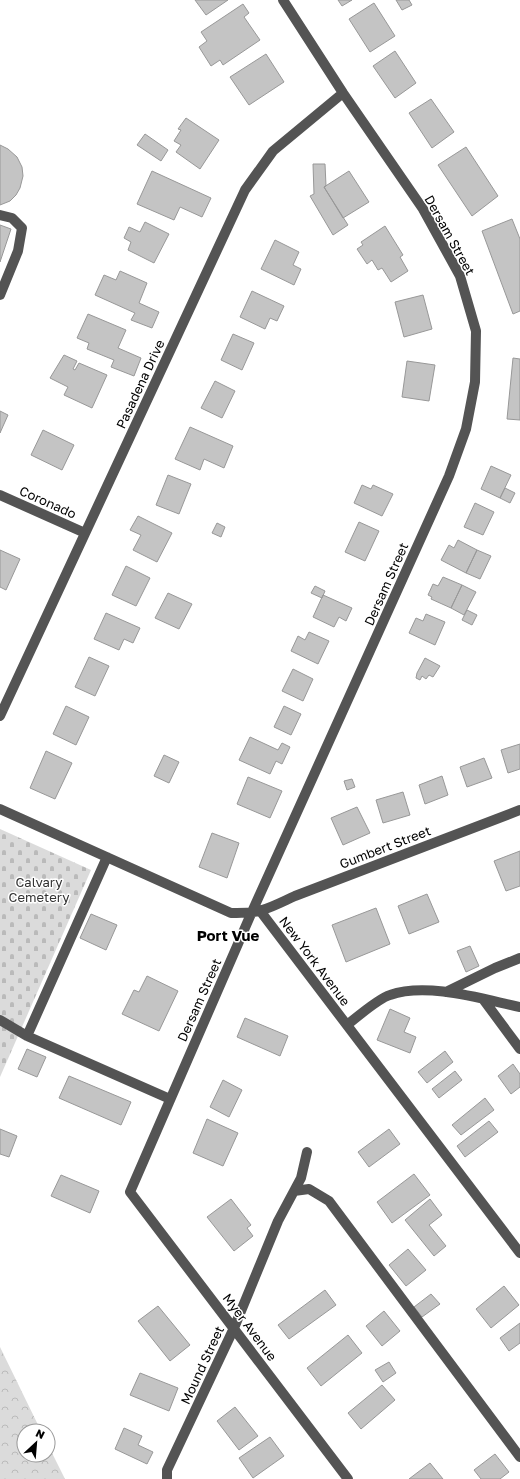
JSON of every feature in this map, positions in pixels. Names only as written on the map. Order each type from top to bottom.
[{"type":"street","name":"Dersam Street","points":[[130,1192],[170,1099],[256,913],[449,476],[466,429],[476,382],[476,331],[460,276],[423,208],[343,93],[283,0]]},
{"type":"street","name":"Pasadena Drive","points":[[0,716],[245,190],[273,150],[343,93]]},
{"type":"street","points":[[0,215],[12,218],[22,228],[18,251],[0,295]]},
{"type":"street","name":"Coronado","points":[[0,496],[85,533]]},
{"type":"street","points":[[0,809],[230,913],[256,913]]},
{"type":"street","name":"Gumbert Street","points":[[256,913],[295,896],[520,810]]},
{"type":"street","points":[[27,1036],[107,858]]},
{"type":"street","name":"New York Avenue","points":[[256,913],[347,1024],[520,1253]]},
{"type":"street","points":[[446,992],[495,968],[520,958]]},
{"type":"street","points":[[347,1024],[389,995],[421,991],[446,992],[520,1007]]},
{"type":"street","points":[[483,999],[520,1049]]},
{"type":"street","points":[[0,1020],[27,1036],[170,1099]]},
{"type":"street","name":"Mound Street","points":[[167,1479],[167,1470],[234,1328],[278,1221],[301,1178],[307,1152]]},
{"type":"street","points":[[294,1191],[309,1189],[329,1201],[520,1457]]},
{"type":"street","name":"Myer Avenue","points":[[130,1192],[348,1479]]},
{"type":"green space","name":"Calvary Cemetery","points":[[0,829],[91,870],[0,1077]]},
{"type":"green space","points":[[0,1347],[37,1423],[16,1423],[16,1463],[56,1463],[56,1461],[65,1479],[0,1479]]},
{"type":"building","points":[[195,0],[228,0],[206,15]]},
{"type":"building","points":[[338,0],[352,0],[342,6]]},
{"type":"building","points":[[396,0],[409,0],[412,5],[402,10]]},
{"type":"building","points":[[374,3],[395,36],[370,52],[349,19]]},
{"type":"building","points":[[243,4],[249,13],[244,17],[260,40],[223,65],[220,60],[211,66],[199,47],[207,41],[201,32]]},
{"type":"building","points":[[395,51],[416,83],[395,98],[373,66]]},
{"type":"building","points":[[266,54],[284,82],[249,105],[230,77]]},
{"type":"building","points":[[431,99],[454,132],[432,148],[409,113]]},
{"type":"building","points":[[186,118],[219,140],[200,169],[176,152],[181,145],[174,141],[181,130],[178,129]]},
{"type":"building","points":[[145,134],[168,150],[161,161],[137,145]]},
{"type":"building","points":[[0,145],[8,149],[17,157],[22,167],[23,176],[20,188],[16,195],[10,201],[0,205]]},
{"type":"building","points":[[466,147],[498,196],[472,216],[438,165]]},
{"type":"building","points":[[313,164],[325,164],[326,186],[324,187],[348,225],[333,235],[310,196],[314,194]]},
{"type":"building","points":[[152,171],[211,198],[202,217],[180,207],[174,220],[137,204]]},
{"type":"building","points":[[349,171],[369,202],[343,218],[324,187]]},
{"type":"building","points":[[512,219],[520,239],[520,311],[513,314],[482,231]]},
{"type":"building","points":[[145,222],[169,234],[154,263],[128,250],[131,242],[124,238],[129,227],[140,232]]},
{"type":"building","points":[[0,225],[11,229],[0,262]]},
{"type":"building","points":[[385,226],[403,255],[400,257],[408,271],[391,282],[382,268],[378,270],[372,260],[367,264],[357,249],[363,245],[361,242]]},
{"type":"building","points":[[275,240],[299,252],[293,265],[301,269],[294,285],[261,269]]},
{"type":"building","points":[[120,271],[147,283],[139,303],[159,312],[152,328],[131,320],[135,313],[95,295],[104,275],[116,280]]},
{"type":"building","points":[[252,291],[284,306],[277,321],[270,318],[265,329],[240,317]]},
{"type":"building","points":[[423,295],[432,329],[404,337],[395,302]]},
{"type":"building","points":[[88,314],[126,330],[118,348],[141,358],[134,376],[111,367],[114,360],[87,349],[89,343],[77,338]]},
{"type":"building","points":[[233,334],[254,343],[242,370],[221,360]]},
{"type":"building","points":[[64,355],[77,361],[73,369],[75,370],[79,363],[107,375],[92,408],[64,395],[68,387],[50,378]]},
{"type":"building","points":[[513,358],[520,359],[520,420],[507,419]]},
{"type":"building","points":[[407,361],[435,365],[429,401],[402,397]]},
{"type":"building","points":[[215,381],[235,391],[222,418],[201,408]]},
{"type":"building","points":[[0,411],[8,415],[0,433]]},
{"type":"building","points":[[190,427],[233,446],[224,468],[204,459],[200,470],[175,459]]},
{"type":"building","points":[[43,430],[74,445],[62,470],[31,455]]},
{"type":"building","points":[[491,466],[511,475],[500,498],[481,489]]},
{"type":"building","points":[[168,475],[191,484],[179,514],[156,505]]},
{"type":"building","points":[[362,485],[371,489],[373,485],[393,494],[382,516],[354,503]]},
{"type":"building","points":[[505,488],[515,493],[510,503],[500,498]]},
{"type":"building","points":[[475,503],[494,512],[483,535],[464,527]]},
{"type":"building","points":[[138,516],[172,533],[157,562],[133,550],[141,535],[130,530]]},
{"type":"building","points":[[359,522],[379,531],[365,561],[345,552]]},
{"type":"building","points":[[217,523],[225,527],[221,537],[212,533]]},
{"type":"building","points":[[458,540],[477,550],[466,573],[441,560],[449,545],[454,548]]},
{"type":"building","points":[[0,550],[20,559],[6,590],[0,587]]},
{"type":"building","points":[[477,550],[491,556],[480,579],[466,573]]},
{"type":"building","points":[[126,566],[150,578],[136,606],[112,595]]},
{"type":"building","points":[[443,577],[462,585],[451,608],[431,599],[432,597],[428,595],[433,584],[438,586]]},
{"type":"building","points":[[462,585],[476,592],[464,615],[451,608]]},
{"type":"building","points":[[315,586],[325,591],[322,598],[311,593]]},
{"type":"building","points":[[168,593],[192,604],[179,629],[155,618]]},
{"type":"building","points":[[323,595],[352,608],[346,621],[339,617],[334,627],[313,617]]},
{"type":"building","points":[[467,610],[477,615],[472,625],[462,620]]},
{"type":"building","points":[[106,613],[140,628],[133,643],[124,639],[119,650],[94,639]]},
{"type":"building","points":[[426,614],[445,622],[435,645],[409,633],[416,618],[423,621]]},
{"type":"building","points":[[309,632],[329,641],[318,664],[291,651],[298,636],[305,640]]},
{"type":"building","points":[[89,657],[109,666],[95,696],[75,687]]},
{"type":"building","points":[[425,658],[440,666],[433,677],[429,675],[426,679],[422,676],[420,680],[416,678],[417,673]]},
{"type":"building","points":[[293,669],[313,679],[303,701],[282,691]]},
{"type":"building","points":[[66,706],[89,717],[76,745],[53,734]]},
{"type":"building","points":[[284,706],[301,714],[291,735],[274,727]]},
{"type":"building","points":[[250,737],[278,750],[282,743],[290,747],[282,764],[276,761],[270,774],[239,760]]},
{"type":"building","points":[[520,744],[520,769],[508,773],[501,750]]},
{"type":"building","points":[[46,751],[72,763],[55,799],[30,788]]},
{"type":"building","points":[[164,755],[179,762],[169,783],[154,776]]},
{"type":"building","points":[[484,758],[492,778],[467,787],[460,767]]},
{"type":"building","points":[[442,776],[448,795],[425,804],[419,785]]},
{"type":"building","points":[[248,777],[282,791],[270,818],[237,804]]},
{"type":"building","points":[[352,779],[355,787],[347,790],[344,781]]},
{"type":"building","points":[[403,792],[410,815],[383,823],[376,800]]},
{"type":"building","points":[[357,807],[370,833],[343,845],[331,818]]},
{"type":"building","points":[[212,833],[239,843],[227,878],[199,867]]},
{"type":"building","points":[[520,851],[520,886],[506,891],[494,861]]},
{"type":"building","points":[[427,894],[439,922],[409,934],[398,906]]},
{"type":"building","points":[[376,908],[390,944],[346,962],[332,925]]},
{"type":"building","points":[[91,914],[117,925],[106,950],[80,938]]},
{"type":"building","points":[[470,946],[479,966],[466,972],[457,951]]},
{"type":"building","points":[[147,976],[178,991],[159,1031],[122,1014],[134,990],[139,992]]},
{"type":"building","points":[[390,1009],[410,1018],[404,1032],[416,1037],[410,1053],[377,1040]]},
{"type":"building","points":[[245,1018],[288,1036],[280,1056],[237,1037]]},
{"type":"building","points":[[27,1049],[46,1057],[37,1077],[18,1069]]},
{"type":"building","points":[[445,1051],[453,1062],[427,1083],[418,1072]]},
{"type":"building","points":[[513,1064],[520,1074],[520,1087],[511,1094],[498,1076]]},
{"type":"building","points":[[455,1071],[462,1080],[439,1098],[432,1089]]},
{"type":"building","points":[[69,1076],[131,1102],[121,1125],[59,1098]]},
{"type":"building","points":[[223,1080],[242,1090],[229,1117],[210,1107]]},
{"type":"building","points":[[485,1098],[494,1110],[461,1135],[452,1125]]},
{"type":"building","points":[[207,1119],[238,1133],[223,1166],[193,1153]]},
{"type":"building","points":[[489,1121],[498,1132],[465,1157],[457,1146]]},
{"type":"building","points":[[0,1129],[17,1136],[9,1157],[0,1154]]},
{"type":"building","points":[[389,1129],[400,1144],[369,1167],[358,1152]]},
{"type":"building","points":[[414,1174],[430,1195],[392,1223],[377,1202]]},
{"type":"building","points":[[61,1175],[99,1191],[90,1213],[51,1196]]},
{"type":"building","points":[[231,1199],[251,1225],[247,1228],[253,1236],[234,1251],[207,1217]]},
{"type":"building","points":[[430,1199],[442,1215],[429,1225],[446,1246],[434,1256],[405,1220]]},
{"type":"building","points":[[408,1249],[426,1270],[406,1286],[389,1265]]},
{"type":"building","points":[[504,1286],[519,1305],[491,1328],[476,1309]]},
{"type":"building","points":[[325,1290],[336,1305],[289,1339],[278,1325]]},
{"type":"building","points":[[431,1294],[440,1304],[422,1317],[414,1307]]},
{"type":"building","points":[[158,1306],[190,1345],[170,1361],[138,1321]]},
{"type":"building","points":[[384,1311],[400,1331],[382,1346],[366,1326]]},
{"type":"building","points":[[520,1323],[520,1343],[509,1351],[500,1338]]},
{"type":"building","points":[[348,1335],[362,1353],[321,1386],[307,1368]]},
{"type":"building","points":[[389,1362],[396,1373],[383,1382],[375,1370]]},
{"type":"building","points":[[140,1373],[178,1388],[169,1411],[130,1395]]},
{"type":"building","points":[[382,1385],[395,1400],[361,1429],[348,1413]]},
{"type":"building","points":[[235,1407],[258,1436],[239,1450],[217,1421]]},
{"type":"building","points":[[124,1428],[142,1436],[138,1445],[153,1452],[147,1464],[115,1449]]},
{"type":"building","points":[[270,1437],[284,1456],[253,1478],[239,1458]]},
{"type":"building","points":[[495,1454],[509,1472],[500,1479],[481,1479],[474,1470]]},
{"type":"building","points":[[430,1463],[443,1479],[409,1479]]},
{"type":"district","name":"Port Vue","points":[[228,936]]}]
